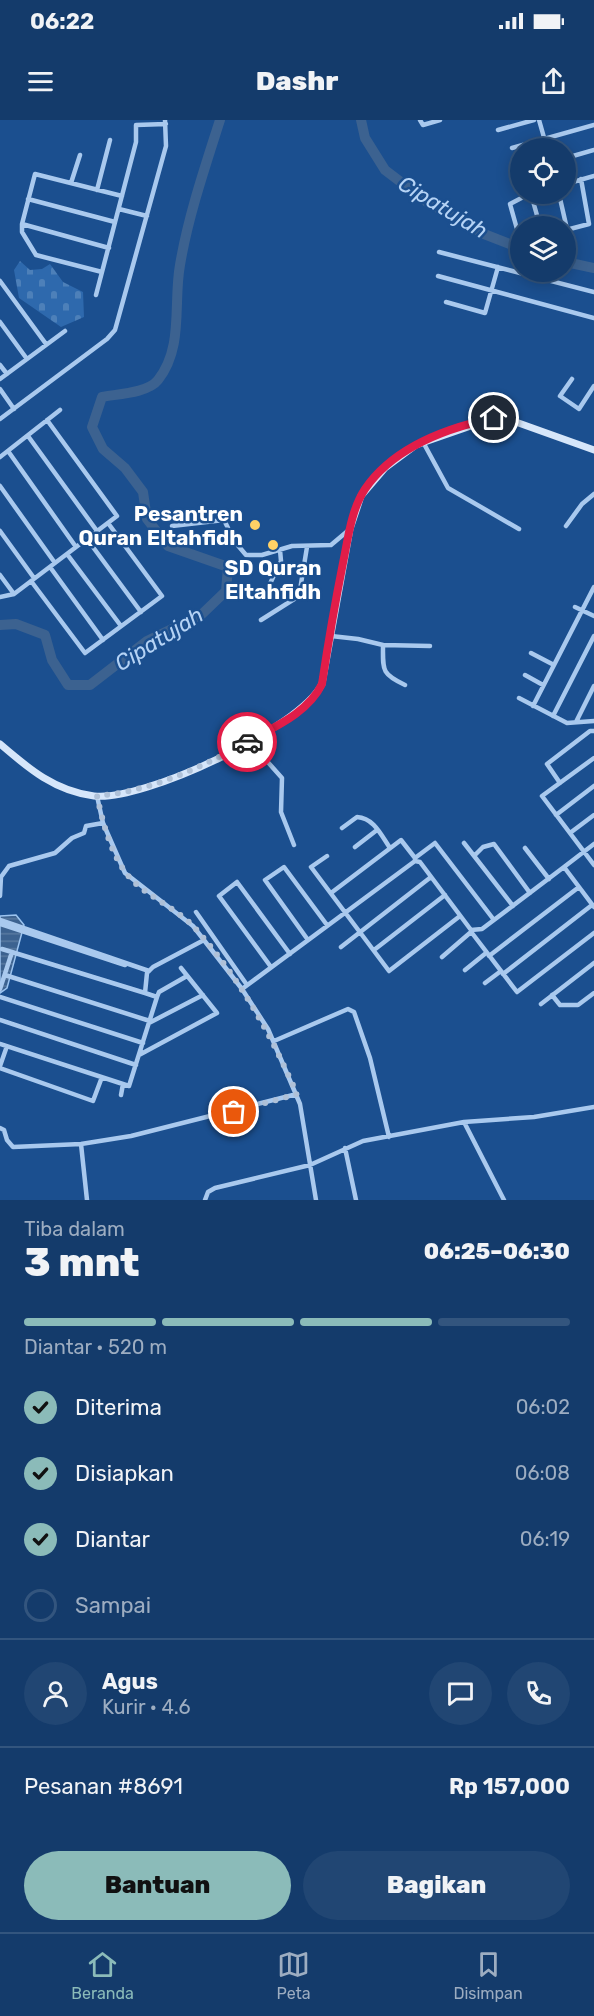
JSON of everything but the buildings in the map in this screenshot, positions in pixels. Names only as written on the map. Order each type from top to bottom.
[{"type":"street","points":[[420,120],[423,125],[440,120]]},
{"type":"street","points":[[498,130],[534,120]]},
{"type":"street","points":[[539,120],[544,138]]},
{"type":"street","points":[[0,419],[108,339],[115,330],[166,146],[166,122],[143,122],[136,125],[136,142],[96,295]]},
{"type":"street","points":[[548,138],[594,125]]},
{"type":"street","points":[[97,190],[110,140]]},
{"type":"street","points":[[576,155],[594,150]]},
{"type":"street","points":[[71,183],[80,155]]},
{"type":"street","points":[[102,272],[36,255],[22,232],[28,199],[35,174],[122,196]]},
{"type":"street","points":[[576,181],[594,176]]},
{"type":"street","points":[[576,228],[587,226],[590,222],[581,179]]},
{"type":"street","points":[[28,199],[115,222]]},
{"type":"street","points":[[119,208],[147,216]]},
{"type":"street","points":[[22,224],[109,248]]},
{"type":"street","points":[[439,252],[594,292]]},
{"type":"street","points":[[446,302],[485,313],[498,267]]},
{"type":"street","points":[[438,276],[594,318]]},
{"type":"street","points":[[0,281],[46,345]]},
{"type":"street","points":[[0,322],[27,359]]},
{"type":"street","points":[[0,379],[65,331]]},
{"type":"street","points":[[0,365],[7,374]]},
{"type":"street","points":[[572,379],[560,396],[579,409],[594,386]]},
{"type":"street","points":[[0,389],[14,409]]},
{"type":"street","points":[[0,457],[60,410]]},
{"type":"street","points":[[0,744],[45,781],[97,796],[132,792],[188,772],[281,723],[318,692],[322,684],[350,530],[361,496],[374,478],[400,455],[423,442],[486,420],[499,418],[594,450]]},
{"type":"street","points":[[0,597],[14,594],[117,516],[47,420]]},
{"type":"street","points":[[28,436],[97,531]]},
{"type":"street","points":[[423,442],[448,488],[519,529]]},
{"type":"street","points":[[8,451],[76,547]]},
{"type":"street","points":[[0,486],[55,563]]},
{"type":"street","points":[[566,526],[575,511],[594,494]]},
{"type":"street","points":[[172,526],[219,519],[228,525],[235,542],[246,555],[262,555],[292,546],[331,544],[350,530]]},
{"type":"street","points":[[0,531],[85,653],[162,596],[108,523]]},
{"type":"street","points":[[87,539],[141,612]]},
{"type":"street","points":[[261,620],[300,596],[307,547]]},
{"type":"street","points":[[263,598],[281,561],[280,550]]},
{"type":"street","points":[[67,554],[121,626]]},
{"type":"street","points":[[50,567],[103,640]]},
{"type":"street","points":[[0,575],[14,594]]},
{"type":"street","points":[[533,706],[594,587]]},
{"type":"street","points":[[575,607],[594,616]]},
{"type":"street","points":[[330,636],[383,645],[430,646]]},
{"type":"street","points":[[553,716],[594,636]]},
{"type":"street","points":[[383,645],[383,669],[386,675],[405,685]]},
{"type":"street","points":[[531,653],[554,665]]},
{"type":"street","points":[[525,675],[543,685]]},
{"type":"street","points":[[576,722],[594,686]]},
{"type":"street","points":[[519,698],[567,723],[594,721]]},
{"type":"street","points":[[560,783],[547,764],[590,731],[594,731]]},
{"type":"street","points":[[249,741],[282,778],[281,812],[294,845]]},
{"type":"street","points":[[594,758],[542,796],[594,865]]},
{"type":"street","points":[[556,815],[594,786]]},
{"type":"street","points":[[97,796],[103,823],[126,873],[193,926],[245,987]]},
{"type":"street","points":[[570,833],[594,815]]},
{"type":"street","points":[[342,828],[357,817],[371,821],[390,848]]},
{"type":"street","points":[[0,896],[1,878],[9,866],[55,853],[72,838],[84,833],[86,826],[103,823]]},
{"type":"street","points":[[355,847],[377,830]]},
{"type":"street","points":[[331,893],[401,840],[515,990]]},
{"type":"street","points":[[245,987],[435,843],[494,920]]},
{"type":"street","points":[[464,843],[513,906]]},
{"type":"street","points":[[474,856],[483,847],[494,844],[530,893]]},
{"type":"street","points":[[442,957],[471,932],[483,929],[594,844]]},
{"type":"street","points":[[525,848],[549,879]]},
{"type":"street","points":[[327,856],[312,867],[389,971],[460,916]]},
{"type":"street","points":[[308,940],[265,880],[284,867],[327,926]]},
{"type":"street","points":[[485,983],[593,906],[564,867]]},
{"type":"street","points":[[341,946],[431,877]]},
{"type":"street","points":[[271,967],[219,896],[237,882],[290,954]]},
{"type":"street","points":[[465,970],[579,887]]},
{"type":"street","points":[[374,950],[445,895]]},
{"type":"street","points":[[196,912],[245,987],[274,1041],[297,1094],[316,1200]]},
{"type":"street","points":[[0,922],[148,972],[204,940]]},
{"type":"street","points":[[508,995],[515,990],[517,992],[594,933]]},
{"type":"street","points":[[2,949],[157,997]]},
{"type":"street","points":[[0,989],[12,952]]},
{"type":"street","points":[[541,1004],[594,963]]},
{"type":"street","points":[[139,1054],[217,1013],[182,968]]},
{"type":"street","points":[[145,993],[148,972]]},
{"type":"street","points":[[5,975],[150,1022],[202,995]]},
{"type":"street","points":[[0,1044],[129,1086],[159,992],[188,976]]},
{"type":"street","points":[[552,995],[560,1005],[578,1005],[594,993]]},
{"type":"street","points":[[0,997],[143,1043]]},
{"type":"street","points":[[274,1041],[348,1009],[354,1012],[370,1058],[389,1137]]},
{"type":"street","points":[[0,1020],[136,1065]]},
{"type":"street","points":[[7,1046],[0,1067],[93,1101],[102,1077]]},
{"type":"street","points":[[121,1095],[123,1084]]},
{"type":"street","points":[[0,1128],[14,1147],[81,1144],[161,1130],[195,1118],[230,1113],[297,1094]]},
{"type":"street","points":[[205,1200],[208,1192],[215,1188],[310,1165],[363,1141],[464,1122],[534,1117],[594,1107]]},
{"type":"street","points":[[464,1122],[504,1200]]},
{"type":"street","points":[[81,1144],[87,1200]]},
{"type":"street","points":[[345,1148],[356,1200]]},
{"type":"green space","points":[[20,261],[30,270],[42,269],[50,264],[63,282],[83,292],[84,317],[61,327],[19,298],[14,270]]},
{"type":"shaded area","points":[[16,915],[24,925],[7,988],[0,993],[0,916]]},
{"type":"waterway","name":"Cipatujah","points":[[0,625],[16,624],[45,635],[52,660],[68,685],[90,685],[147,641],[201,615],[226,591],[228,567],[168,546],[147,519],[143,492],[125,468],[103,449],[92,427],[102,397],[147,388],[158,380],[166,367],[175,339],[178,279],[183,247],[197,192],[220,120]]},
{"type":"waterway","name":"Cipatujah","points":[[361,120],[365,138],[385,170],[427,202],[484,234],[510,244]]},
{"type":"waterway","name":"Cipatujah","points":[[576,264],[594,268]]},
{"type":"way so far","points":[[234,1112],[297,1094],[268,1029],[224,964],[193,926],[133,881],[126,873],[103,823],[97,796],[132,792],[198,769],[247,742]]},
{"type":"place","name":"Pesantren Quran Eltahfidh","points":[[255,525]]},
{"type":"place","name":"SD Quran Eltahfidh","points":[[273,545]]},
{"type":"route","points":[[247,742],[281,723],[306,705],[322,684],[350,530],[357,504],[374,478],[408,449],[445,433],[494,418]]}]
